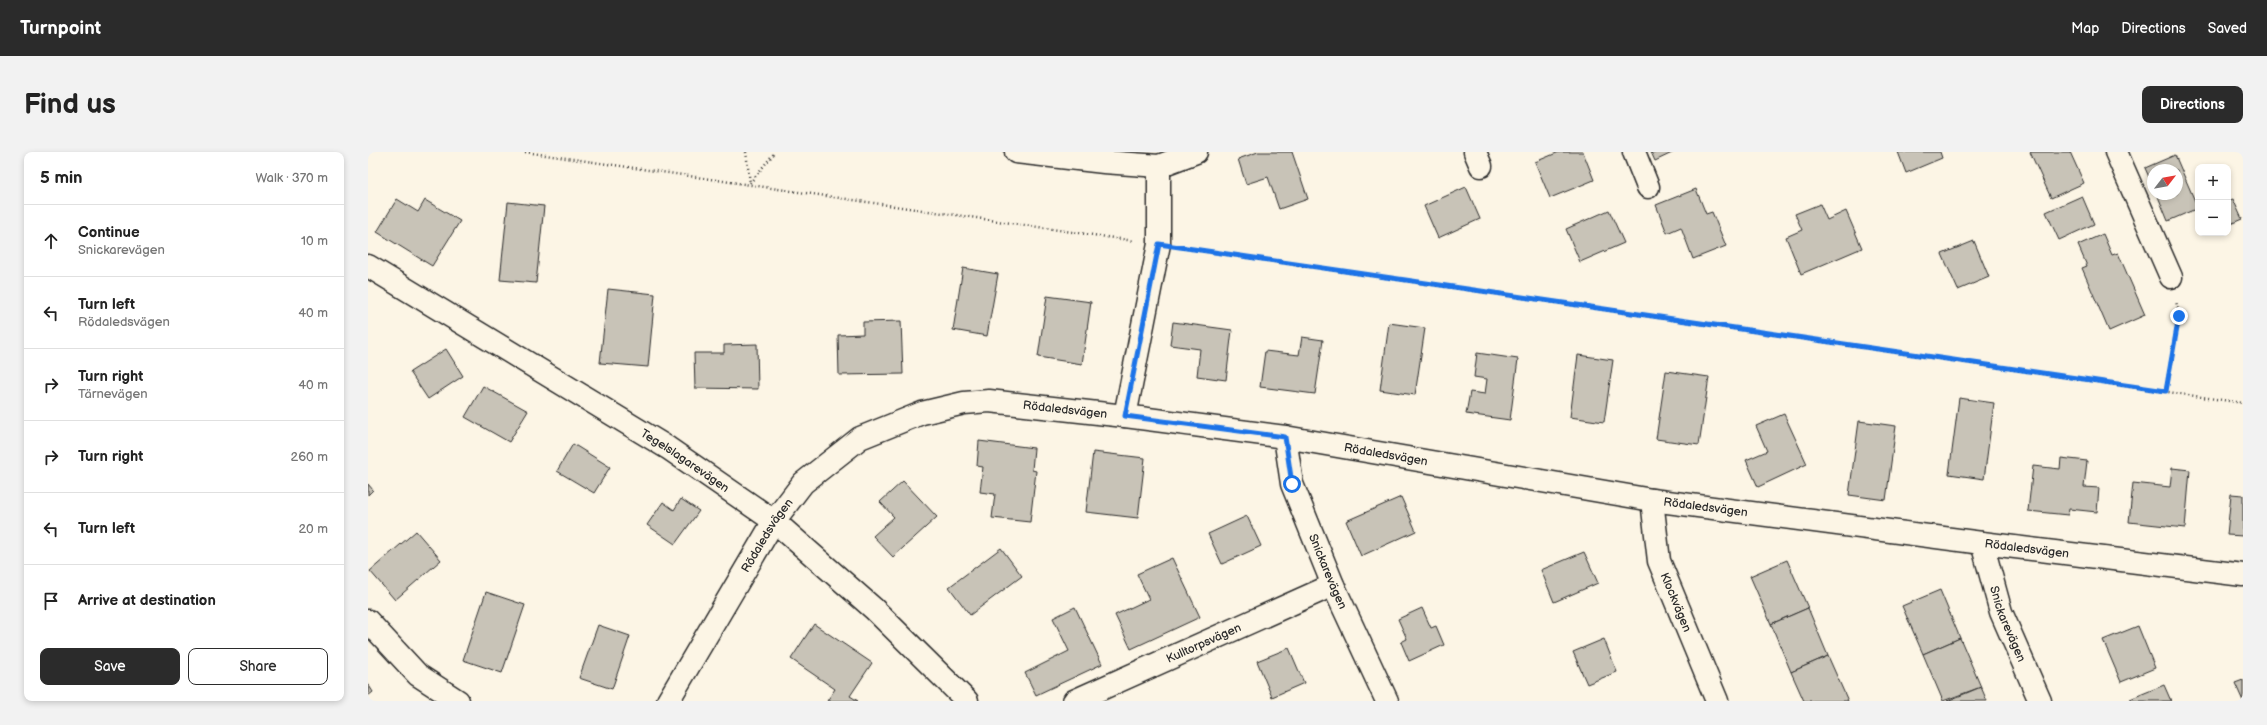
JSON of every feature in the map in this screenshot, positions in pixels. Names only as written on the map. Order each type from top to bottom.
[{"type":"street","points":[[1016,152],[1104,162],[1159,166],[1196,152]]},
{"type":"street","points":[[1634,152],[1648,187]]},
{"type":"street","points":[[2116,152],[2171,277]]},
{"type":"street","points":[[1125,416],[1159,244],[1159,166]]},
{"type":"street","name":"Tegelslagarevägen","points":[[368,266],[668,448],[774,521],[874,609],[968,701]]},
{"type":"street","name":"Rödaledsvägen","points":[[668,701],[774,521],[803,483],[860,438],[922,413],[964,403],[989,401],[1125,416],[1285,437],[1652,500],[2243,575]]},
{"type":"street","name":"Snickarevägen","points":[[1285,437],[1292,484],[1334,585],[1387,701]]},
{"type":"street","name":"Klockvägen","points":[[1652,500],[1659,561],[1717,701]]},
{"type":"street","name":"Snickarevägen","points":[[1982,543],[2001,612],[2040,701]]},
{"type":"street","name":"Kulltorpsvägen","points":[[1074,701],[1334,585]]},
{"type":"street","points":[[368,621],[418,675],[458,701]]},
{"type":"path","points":[[525,152],[2243,402]]},
{"type":"path","points":[[746,152],[750,184]]},
{"type":"path","points":[[750,184],[775,152]]},
{"type":"path","points":[[2166,391],[2179,316],[2171,277]]},
{"type":"building","points":[[1258,152],[1292,152],[1308,199],[1279,209],[1268,177],[1246,184],[1238,159]]},
{"type":"building","points":[[1559,152],[1583,152],[1594,180],[1550,198],[1535,162]]},
{"type":"building","points":[[1651,152],[1674,152],[1655,161]]},
{"type":"building","points":[[1898,152],[1940,152],[1942,158],[1906,173]]},
{"type":"building","points":[[2030,152],[2070,152],[2084,183],[2051,198]]},
{"type":"building","points":[[2175,155],[2179,164],[2154,164]]},
{"type":"building","points":[[2183,173],[2195,201],[2195,209],[2168,221],[2159,200],[2183,200]]},
{"type":"building","points":[[1466,187],[1480,219],[1438,238],[1424,206]]},
{"type":"building","points":[[1696,189],[1706,214],[1712,212],[1726,246],[1693,259],[1681,227],[1667,233],[1656,205]]},
{"type":"building","points":[[2082,196],[2094,224],[2059,240],[2046,212]]},
{"type":"building","points":[[397,199],[418,212],[425,200],[460,221],[432,266],[377,232]]},
{"type":"building","points":[[2233,199],[2242,219],[2231,224],[2231,200]]},
{"type":"building","points":[[508,202],[544,206],[536,283],[500,280]]},
{"type":"building","points":[[1820,204],[1827,220],[1846,211],[1862,248],[1801,274],[1786,237],[1802,230],[1795,214]]},
{"type":"building","points":[[1609,210],[1624,243],[1580,262],[1566,229]]},
{"type":"building","points":[[2103,234],[2112,255],[2118,253],[2145,315],[2109,331],[2082,268],[2087,266],[2078,245]]},
{"type":"building","points":[[1974,241],[1989,277],[1958,290],[1942,254]]},
{"type":"building","points":[[963,268],[998,274],[987,336],[953,330]]},
{"type":"building","points":[[608,289],[655,294],[648,367],[600,363]]},
{"type":"building","points":[[1047,296],[1091,302],[1082,364],[1038,357]]},
{"type":"building","points":[[901,321],[903,374],[839,375],[838,335],[863,334],[863,322]]},
{"type":"building","points":[[1173,322],[1232,330],[1226,380],[1197,376],[1200,349],[1170,345]]},
{"type":"building","points":[[1389,323],[1425,328],[1415,395],[1380,390]]},
{"type":"building","points":[[1302,337],[1323,340],[1315,394],[1260,387],[1265,351],[1299,355]]},
{"type":"building","points":[[757,344],[758,389],[695,388],[694,353],[724,353],[724,345]]},
{"type":"building","points":[[446,349],[463,376],[428,399],[410,372]]},
{"type":"building","points":[[1477,353],[1518,359],[1510,420],[1466,414],[1470,392],[1485,394],[1487,379],[1474,377]]},
{"type":"building","points":[[1578,355],[1613,360],[1604,422],[1570,417]]},
{"type":"building","points":[[1666,371],[1709,377],[1699,445],[1656,439]]},
{"type":"building","points":[[483,386],[528,411],[509,442],[465,417]]},
{"type":"building","points":[[1959,398],[1994,403],[1984,479],[1949,474]]},
{"type":"building","points":[[1784,414],[1807,464],[1758,487],[1746,460],[1767,451],[1756,426]]},
{"type":"building","points":[[1859,421],[1896,426],[1886,500],[1849,495]]},
{"type":"building","points":[[979,441],[1034,448],[1032,470],[1036,471],[1030,522],[992,518],[995,494],[980,492],[983,467],[977,466]]},
{"type":"building","points":[[573,444],[610,467],[594,493],[557,471]]},
{"type":"building","points":[[1093,452],[1145,458],[1138,518],[1086,512]]},
{"type":"building","points":[[2061,458],[2087,461],[2084,487],[2099,488],[2097,512],[2069,509],[2068,515],[2028,511],[2033,466],[2060,469]]},
{"type":"building","points":[[2172,468],[2190,470],[2185,528],[2129,522],[2133,483],[2170,487]]},
{"type":"building","points":[[903,481],[937,517],[893,557],[873,536],[894,517],[880,502]]},
{"type":"building","points":[[368,484],[373,490],[368,495]]},
{"type":"building","points":[[2231,494],[2243,495],[2243,536],[2227,535]]},
{"type":"building","points":[[1401,497],[1416,531],[1361,556],[1346,521]]},
{"type":"building","points":[[681,499],[699,511],[675,544],[647,525],[663,502],[674,510]]},
{"type":"building","points":[[1247,516],[1261,546],[1222,564],[1208,534]]},
{"type":"building","points":[[416,531],[441,560],[395,600],[370,571]]},
{"type":"building","points":[[1001,548],[1022,576],[970,615],[949,587]]},
{"type":"building","points":[[1584,552],[1598,583],[1554,602],[1541,570]]},
{"type":"building","points":[[1172,558],[1200,617],[1131,649],[1115,615],[1149,599],[1137,574]]},
{"type":"building","points":[[1787,560],[1808,608],[1771,624],[1750,576]]},
{"type":"building","points":[[1940,590],[1960,638],[1923,654],[1902,606]]},
{"type":"building","points":[[486,592],[525,605],[502,673],[463,660]]},
{"type":"building","points":[[1075,607],[1102,664],[1036,695],[1025,673],[1069,651],[1053,618]]},
{"type":"building","points":[[1422,608],[1431,628],[1436,626],[1444,645],[1409,661],[1401,642],[1407,639],[1398,619]]},
{"type":"building","points":[[1808,608],[1828,656],[1791,672],[1771,624]]},
{"type":"building","points":[[814,624],[872,663],[850,696],[858,701],[827,701],[835,689],[791,659]]},
{"type":"building","points":[[598,625],[630,636],[612,689],[579,678]]},
{"type":"building","points":[[2138,626],[2155,668],[2121,682],[2103,640]]},
{"type":"building","points":[[1960,638],[1981,687],[1943,701],[1923,654]]},
{"type":"building","points":[[1604,639],[1617,672],[1587,684],[1573,652]]},
{"type":"building","points":[[1289,648],[1304,683],[1272,697],[1257,661]]},
{"type":"building","points":[[1828,656],[1848,701],[1804,701],[1791,672]]},
{"type":"building","points":[[2243,680],[2243,701],[2235,683]]},
{"type":"building","points":[[368,684],[373,692],[368,696]]},
{"type":"building","points":[[2164,685],[2171,701],[2131,701],[2130,699]]},
{"type":"building","points":[[1981,687],[1987,701],[1947,701]]},
{"type":"route","points":[[1292,484],[1285,437],[1125,416],[1159,244],[2166,391],[2179,316]]}]
